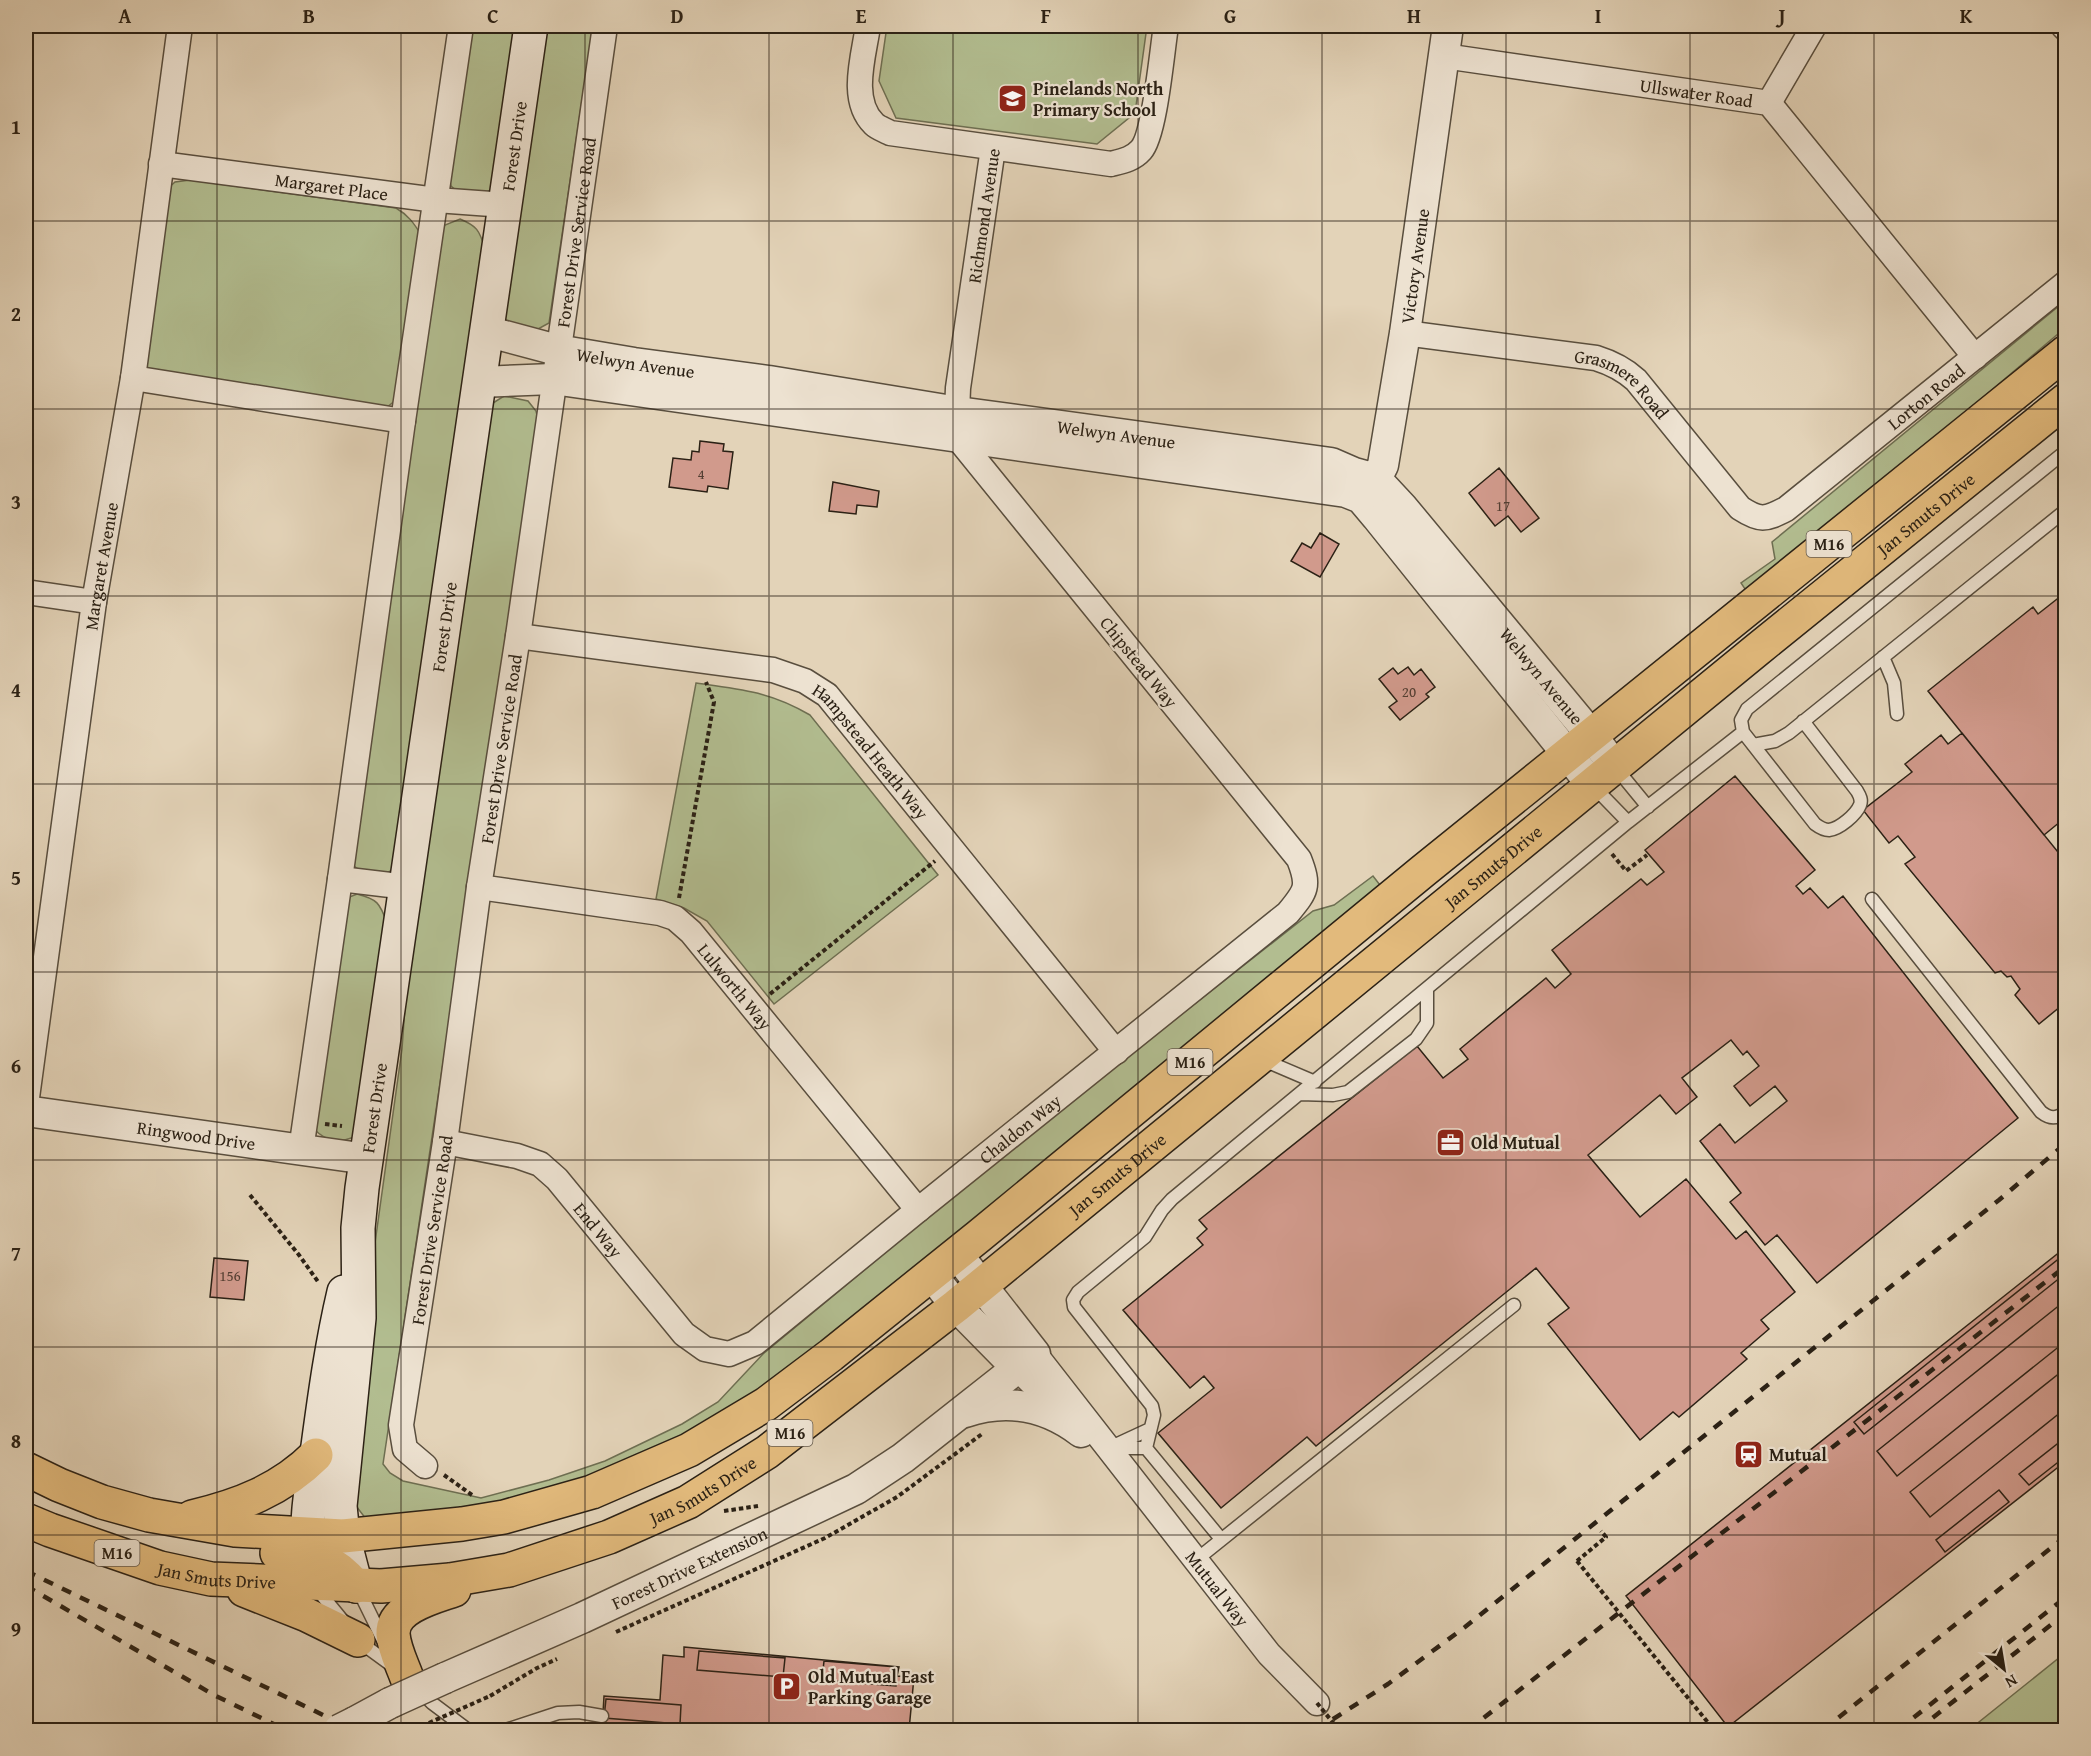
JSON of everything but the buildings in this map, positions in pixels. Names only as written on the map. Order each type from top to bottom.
[{"type":"main road","name":"Forest Drive","points":[[310,1559],[316,1455],[335,1328],[358,1228],[531,26]]},
{"type":"main road","name":"Jan Smuts Drive","points":[[26,1520],[160,1568],[211,1580],[310,1559],[343,1536],[462,1524],[504,1517],[592,1492],[689,1450],[766,1404],[831,1355],[2066,352]]},
{"type":"main road","name":"Jan Smuts Drive","points":[[356,1586],[401,1585],[450,1580],[509,1570],[609,1537],[688,1502],[716,1487],[767,1452],[956,1306],[2066,400]]},
{"type":"main road","name":"Forest Drive","points":[[356,1586],[343,1536],[340,1506],[359,1318],[358,1228]]},
{"type":"main road","points":[[178,1520],[228,1508],[259,1496],[290,1478],[316,1455]]},
{"type":"main road","name":"Jan Smuts Drive","points":[[26,1469],[102,1502],[149,1515],[235,1530],[310,1559]]},
{"type":"main road","points":[[102,1502],[133,1522],[176,1536],[234,1548],[332,1563],[342,1570],[356,1586]]},
{"type":"main road","points":[[399,1691],[393,1634],[395,1623],[401,1615],[423,1602],[509,1570]]},
{"type":"main road","points":[[211,1580],[271,1599],[358,1640]]},
{"type":"street","name":"Margaret Avenue","points":[[26,1105],[94,602],[133,378],[161,164],[175,26]]},
{"type":"street","points":[[301,1150],[461,26]]},
{"type":"street","name":"Forest Drive Service Road","points":[[425,1466],[405,1449],[401,1425],[445,1142],[479,887],[518,636],[605,26]]},
{"type":"street","name":"Richmond Avenue","points":[[868,26],[860,87],[862,107],[874,124],[890,133],[993,148],[958,388],[957,424]]},
{"type":"street","points":[[993,148],[1111,164],[1129,160],[1142,150],[1150,133],[1166,26]]},
{"type":"street","name":"Victory Avenue","points":[[1368,489],[1383,465],[1405,333],[1448,26]]},
{"type":"street","points":[[1769,103],[1814,26]]},
{"type":"street","points":[[2063,26],[2066,29]]},
{"type":"street","name":"Ullswater Road","points":[[1444,56],[1769,103],[1975,357]]},
{"type":"street","name":"Margaret Place","points":[[161,164],[436,200],[505,205]]},
{"type":"street","name":"Lorton Road","points":[[1786,509],[2066,283]]},
{"type":"street","name":"Welwyn Avenue","points":[[486,331],[555,365],[957,424],[1339,491],[1368,489]]},
{"type":"street","name":"Grasmere Road","points":[[1405,333],[1596,358],[1611,363],[1625,370],[1636,380],[1740,508],[1754,517],[1768,518],[1786,509]]},
{"type":"street","name":"Welwyn Avenue","points":[[480,382],[555,365]]},
{"type":"street","points":[[133,378],[403,421]]},
{"type":"street","name":"Welwyn Avenue","points":[[957,424],[1331,463],[1354,473],[1604,776]]},
{"type":"street","name":"Chipstead Way","points":[[957,424],[1299,859],[1306,877],[1303,895]]},
{"type":"street","points":[[1331,463],[1365,456],[1387,435]]},
{"type":"street","points":[[26,592],[94,602]]},
{"type":"street","name":"Hampstead Heath Way","points":[[518,636],[772,670],[805,681],[826,695],[1116,1052]]},
{"type":"street","points":[[340,879],[407,887]]},
{"type":"street","points":[[479,887],[660,913],[675,918]]},
{"type":"street","name":"Chaldon Way","points":[[729,1354],[755,1343],[1288,913],[1303,895]]},
{"type":"street","name":"Lulworth Way","points":[[675,918],[691,932],[761,1016],[918,1210]]},
{"type":"street","name":"Ringwood Drive","points":[[26,1111],[367,1159]]},
{"type":"street","name":"End Way","points":[[445,1142],[517,1156],[540,1164],[557,1179],[684,1334],[705,1349],[729,1354]]},
{"type":"street","name":"Mutual Way","points":[[957,1254],[980,1285],[1026,1361],[1081,1432],[1125,1468]]},
{"type":"street","name":"Mutual Way","points":[[931,1274],[956,1306],[1026,1361],[1109,1448],[1269,1654],[1317,1703]]},
{"type":"street","name":"Forest Drive Extension","points":[[347,1726],[399,1691],[445,1678],[582,1618],[856,1489],[903,1458],[1026,1361]]},
{"type":"street","points":[[959,1414],[1003,1404],[1026,1406],[1055,1415],[1081,1432]]},
{"type":"lane","points":[[1803,721],[1861,798],[1860,806],[1855,813],[1838,827],[1830,830],[1822,829],[1815,824],[1743,732],[1741,720],[1747,709],[2066,451]]},
{"type":"lane","points":[[1753,746],[1775,741],[1789,733],[2066,510]]},
{"type":"lane","points":[[1883,657],[1895,689],[1897,714]]},
{"type":"lane","points":[[1146,1448],[1154,1415],[1152,1406],[1078,1314],[1073,1300],[1078,1292],[1145,1237],[1172,1198],[1628,822],[1743,732]]},
{"type":"lane","points":[[1604,776],[1648,807]]},
{"type":"lane","points":[[1604,776],[1628,822]]},
{"type":"lane","points":[[1872,899],[2041,1112],[2048,1117],[2056,1118],[2066,1112]]},
{"type":"lane","points":[[1300,1094],[1333,1095],[1347,1092],[1416,1039],[1426,1023],[1427,989]]},
{"type":"lane","points":[[1258,1058],[1315,1082]]},
{"type":"lane","points":[[1196,1560],[1514,1305]]},
{"type":"lane","points":[[1109,1448],[1150,1429]]},
{"type":"lane","points":[[1109,1448],[1146,1448]]},
{"type":"lane","points":[[1146,1448],[1221,1539]]},
{"type":"lane","points":[[310,1559],[358,1640],[399,1691],[432,1703],[470,1730]]},
{"type":"lane","points":[[356,1586],[383,1641],[399,1691]]},
{"type":"lane","points":[[506,1731],[558,1713],[579,1712],[602,1716]]},
{"type":"path","points":[[675,918],[714,702],[698,661]]},
{"type":"path","points":[[761,1016],[767,996],[951,848]]},
{"type":"path","points":[[1610,851],[1626,871],[1647,855]]},
{"type":"path","points":[[250,1196],[319,1283]]},
{"type":"path","points":[[425,1466],[448,1477],[476,1499]]},
{"type":"path","points":[[1601,1531],[1606,1537],[1578,1561],[1714,1731]]},
{"type":"path","points":[[414,1731],[490,1696]]},
{"type":"path","points":[[1317,1703],[1339,1731]]},
{"type":"green space","points":[[468,26],[519,26],[491,190],[481,194],[458,192],[451,186],[447,173]]},
{"type":"green space","points":[[544,26],[593,26],[549,323],[529,334],[507,326],[501,314]]},
{"type":"green space","name":"Pinelands North Primary School","points":[[887,26],[1147,26],[1135,113],[1097,144],[896,118],[879,81]]},
{"type":"green space","points":[[190,180],[396,208],[404,213],[421,235],[397,399],[386,408],[156,383],[143,367],[166,190],[175,182]]},
{"type":"green space","points":[[460,219],[477,229],[485,248],[395,868],[374,875],[354,866],[438,236],[445,225]]},
{"type":"green space","points":[[2065,301],[2065,328],[1749,595],[1741,583],[1775,559],[1772,542]]},
{"type":"green space","points":[[504,396],[528,401],[536,411],[539,423],[383,1464],[390,1473],[403,1481],[481,1498],[549,1480],[605,1461],[682,1424],[718,1402],[763,1354],[921,1223],[1313,911],[1334,905],[1373,876],[1383,889],[936,1262],[686,1444],[514,1510],[366,1519],[353,1502],[369,1351],[375,1243],[402,1049],[411,921],[493,403]]},
{"type":"green space","points":[[696,683],[768,696],[810,715],[938,875],[774,1004],[707,921],[684,908],[656,899]]},
{"type":"green space","points":[[357,894],[377,903],[387,923],[354,1137],[333,1140],[315,1130],[347,898]]},
{"type":"green space","points":[[2065,1653],[2065,1730],[1969,1730]]},
{"type":"railway","points":[[1316,1730],[1388,1684],[1465,1627],[1999,1200],[2066,1143]]},
{"type":"railway","points":[[1468,1730],[2066,1266]]},
{"type":"railway","points":[[1823,1730],[2066,1536]]},
{"type":"railway","points":[[26,1571],[354,1730]]},
{"type":"railway","points":[[26,1586],[214,1695],[286,1730]]},
{"type":"railway","points":[[1898,1730],[2066,1597]]},
{"type":"railway","points":[[1917,1730],[2066,1613]]},
{"type":"place","name":"Pinelands North Primary School","points":[[1012,98]]},
{"type":"place","name":"Old Mutual","points":[[1450,1142]]},
{"type":"place","name":"Mutual","points":[[1748,1454]]},
{"type":"place","name":"Old Mutual East Parking Garage","points":[[787,1686]]}]
